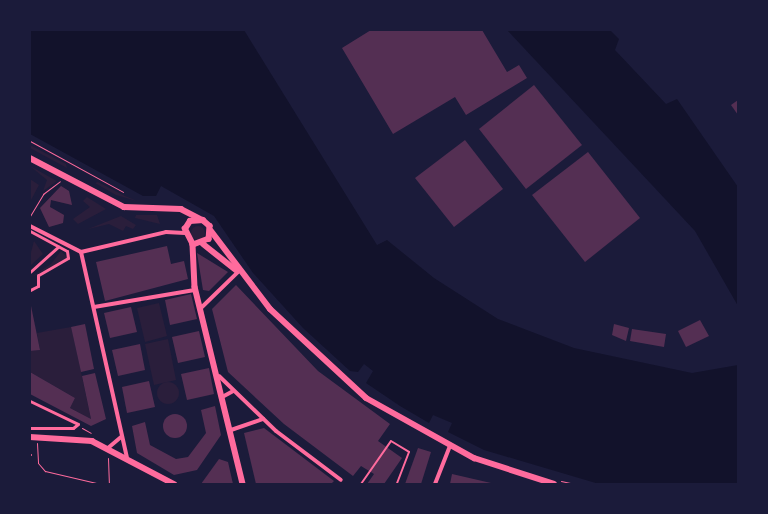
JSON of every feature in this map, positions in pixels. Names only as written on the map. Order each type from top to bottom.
[{"type":"main road","points":[[30,158],[124,207],[180,209],[203,220],[249,283]]},
{"type":"main road","points":[[203,220],[190,222],[185,233],[193,245],[190,264],[195,290],[202,308],[224,396],[243,484]]},
{"type":"main road","points":[[203,244],[211,230]]},
{"type":"main road","points":[[193,245],[203,244],[238,272],[337,374],[373,402],[450,446],[540,482],[554,484]]},
{"type":"main road","points":[[33,438],[78,438],[127,457],[174,484]]},
{"type":"street","points":[[30,226],[81,252],[166,232],[185,233]]},
{"type":"street","points":[[30,231],[67,251],[68,258],[38,275],[38,286],[30,290]]},
{"type":"street","points":[[30,272],[58,247]]},
{"type":"street","points":[[81,252],[127,457]]},
{"type":"street","points":[[202,308],[238,272]]},
{"type":"street","points":[[94,307],[195,290]]},
{"type":"street","points":[[219,376],[263,419],[341,480]]},
{"type":"street","points":[[224,396],[233,391]]},
{"type":"street","points":[[30,401],[78,424],[73,428],[30,428]]},
{"type":"street","points":[[231,430],[263,419]]},
{"type":"street","points":[[109,451],[121,435]]},
{"type":"street","points":[[434,484],[450,446]]},
{"type":"lane","points":[[361,484],[391,441],[409,452],[396,484]]},
{"type":"path","points":[[30,141],[123,192]]},
{"type":"path","points":[[84,178],[88,172]]},
{"type":"path","points":[[30,216],[42,194],[66,178]]},
{"type":"path","points":[[33,438],[38,463],[45,471],[101,484]]},
{"type":"path","points":[[109,451],[109,484]]},
{"type":"shaded area","points":[[30,30],[244,30],[377,245],[387,240],[434,278],[498,319],[574,348],[692,373],[738,365],[738,484],[599,484],[484,450],[448,432],[452,423],[433,415],[429,423],[400,406],[366,383],[373,371],[364,364],[358,372],[350,371],[303,328],[253,273],[214,216],[161,186],[156,196],[143,196],[30,134]]},
{"type":"shaded area","points":[[507,30],[610,30],[619,39],[615,50],[666,104],[677,99],[738,187],[738,306],[695,231]]},
{"type":"shaded area","points":[[30,145],[66,164],[67,168],[30,148]]},
{"type":"shaded area","points":[[30,166],[57,181],[43,191],[47,180]]},
{"type":"shaded area","points":[[30,179],[39,185],[31,200],[30,199]]},
{"type":"shaded area","points":[[98,182],[137,201],[116,195],[95,183]]},
{"type":"shaded area","points":[[61,186],[69,191],[72,205],[51,200],[50,207],[64,215],[63,223],[49,227],[40,208]]},
{"type":"shaded area","points":[[87,197],[106,209],[78,224],[73,219],[90,207],[83,201]]},
{"type":"shaded area","points":[[136,215],[157,215],[160,224],[135,218]]},
{"type":"shaded area","points":[[121,216],[136,225],[133,229],[126,226],[123,231],[109,224],[88,229]]},
{"type":"shaded area","points":[[195,226],[201,226],[205,233],[201,240],[195,240],[191,236],[191,230]]},
{"type":"shaded area","points":[[34,241],[43,254],[30,266],[30,256]]},
{"type":"shaded area","points":[[61,251],[68,258],[30,278],[51,264]]},
{"type":"shaded area","points":[[159,303],[167,336],[145,342],[137,308]]},
{"type":"shaded area","points":[[71,327],[91,419],[70,408],[75,398],[30,372],[30,351],[40,350],[37,333]]},
{"type":"shaded area","points":[[168,339],[176,380],[154,385],[145,344]]},
{"type":"shaded area","points":[[164,382],[172,382],[179,389],[179,397],[172,404],[164,404],[157,397],[157,389]]},
{"type":"building","points":[[371,30],[482,30],[507,72],[519,65],[527,78],[466,115],[455,97],[393,134],[342,48]]},
{"type":"building","points":[[534,85],[582,145],[526,189],[479,129]]},
{"type":"building","points":[[738,100],[738,115],[731,105]]},
{"type":"building","points":[[465,140],[503,189],[454,227],[415,178]]},
{"type":"building","points":[[588,152],[640,218],[585,262],[532,195]]},
{"type":"building","points":[[61,186],[69,191],[72,205],[51,200],[50,207],[64,215],[63,223],[49,227],[40,208]]},
{"type":"building","points":[[167,246],[171,264],[184,261],[188,279],[105,301],[96,262]]},
{"type":"building","points":[[197,253],[228,272],[209,291],[203,290]]},
{"type":"building","points":[[236,285],[318,371],[390,424],[378,441],[402,458],[384,484],[367,484],[374,474],[361,466],[353,476],[284,424],[228,372],[212,309]]},
{"type":"building","points":[[191,294],[197,319],[170,325],[165,300]]},
{"type":"building","points":[[30,301],[40,350],[30,351]]},
{"type":"building","points":[[131,307],[137,332],[110,338],[104,313]]},
{"type":"building","points":[[700,320],[709,336],[686,347],[678,331]]},
{"type":"building","points":[[85,324],[94,369],[81,372],[71,327]]},
{"type":"building","points":[[614,324],[629,328],[626,341],[612,335]]},
{"type":"building","points":[[632,329],[666,334],[664,347],[630,341]]},
{"type":"building","points":[[199,331],[205,357],[178,363],[172,337]]},
{"type":"building","points":[[140,344],[145,370],[118,376],[112,350]]},
{"type":"building","points":[[209,368],[214,394],[187,400],[181,374]]},
{"type":"building","points":[[30,372],[75,398],[70,408],[91,419],[82,376],[95,373],[106,419],[91,426],[30,394]]},
{"type":"building","points":[[149,381],[155,407],[127,413],[122,387]]},
{"type":"building","points":[[215,406],[221,435],[197,470],[174,475],[137,453],[132,426],[145,422],[150,445],[176,459],[188,457],[206,433],[201,410]]},
{"type":"building","points":[[175,414],[180,415],[186,421],[186,431],[180,437],[175,438],[170,437],[164,431],[163,426],[164,421],[170,415]]},
{"type":"building","points":[[264,428],[334,481],[331,484],[256,484],[244,433]]},
{"type":"building","points":[[418,448],[431,452],[421,484],[405,484]]},
{"type":"building","points":[[219,459],[228,462],[233,484],[201,484]]},
{"type":"building","points":[[452,474],[491,483],[491,484],[450,484]]}]
